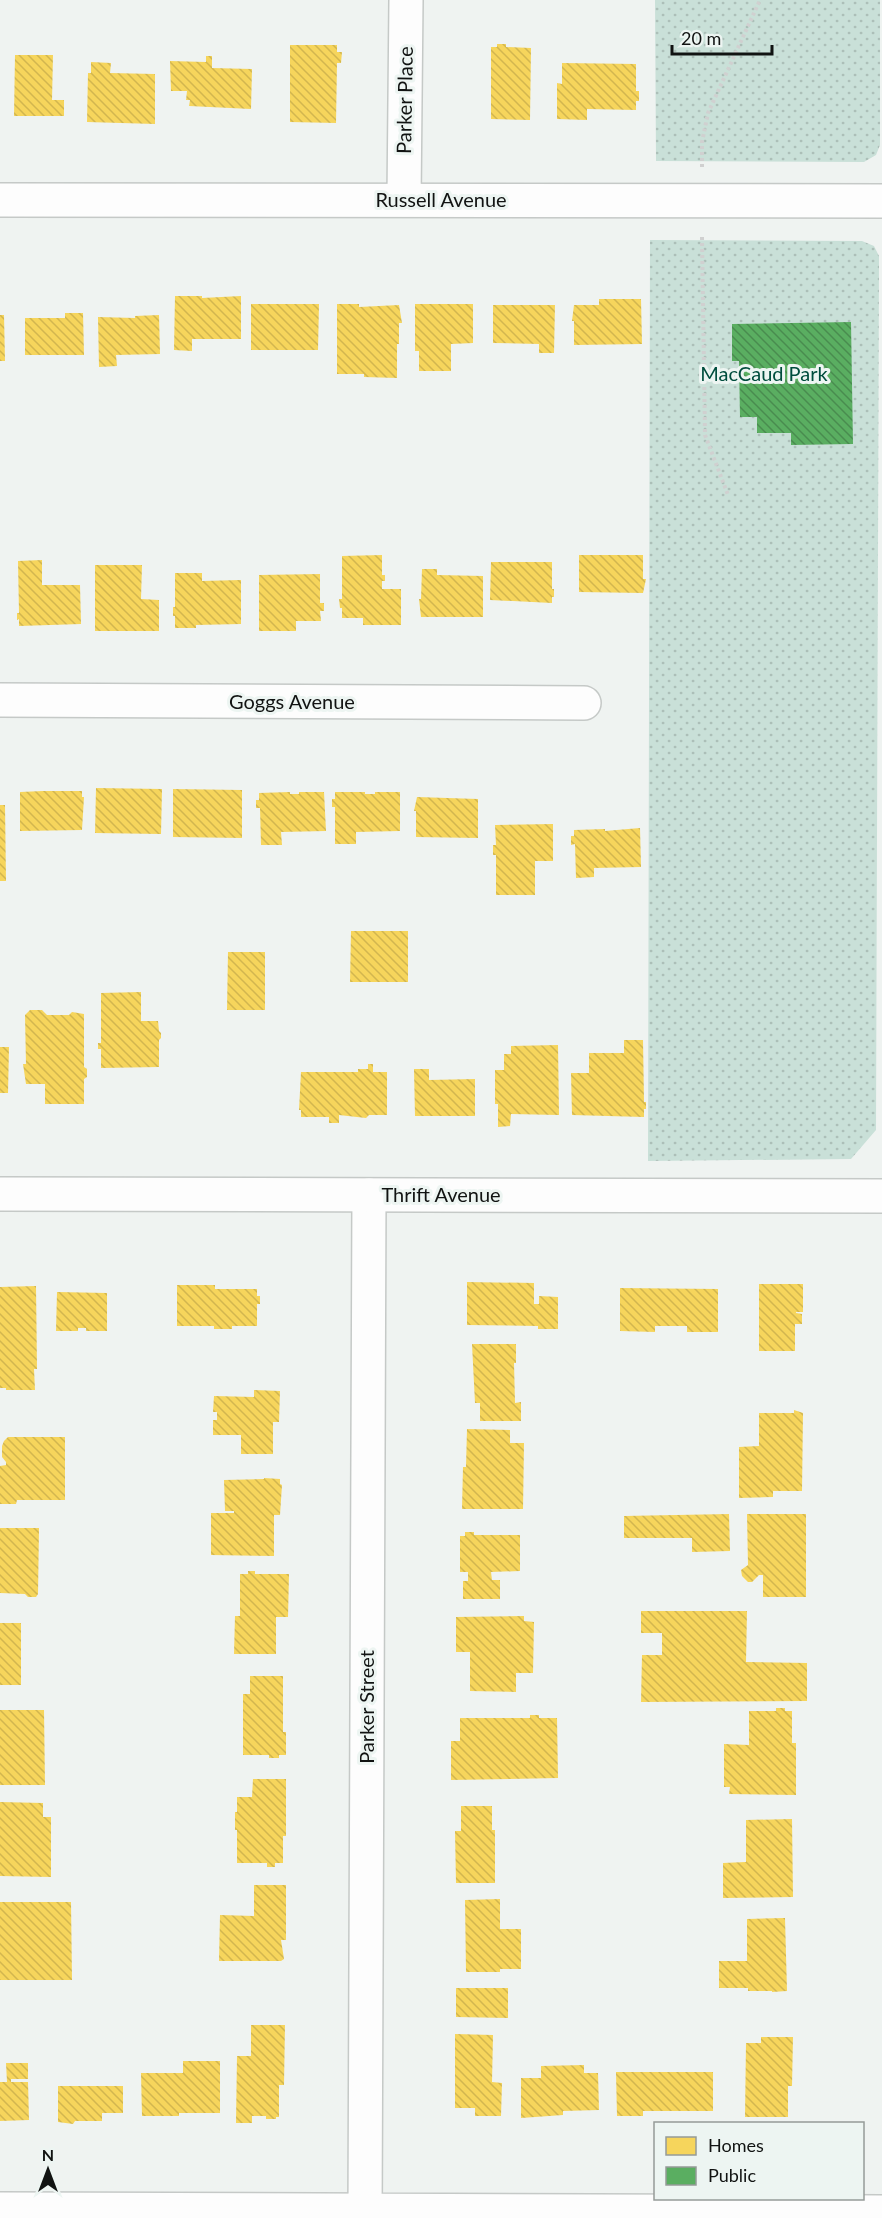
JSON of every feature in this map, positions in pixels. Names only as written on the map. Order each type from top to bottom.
[{"type":"street","name":"Parker Place","points":[[404,200],[406,0]]},
{"type":"street","name":"Russell Avenue","points":[[0,200],[882,201]]},
{"type":"street","name":"Goggs Avenue","points":[[0,700],[584,703]]},
{"type":"street","name":"Thrift Avenue","points":[[0,1194],[882,1196]]},
{"type":"street","name":"Parker Street","points":[[365,2214],[369,1195]]},
{"type":"street","points":[[0,2209],[365,2214],[882,2212]]},
{"type":"path","points":[[702,167],[702,142],[708,113],[760,0]]},
{"type":"path","points":[[702,237],[705,435],[728,495]]},
{"type":"green space","points":[[655,0],[880,0],[880,145],[876,155],[864,162],[656,161]]},
{"type":"green space","name":"MacCaud Park","points":[[650,240],[862,241],[874,246],[879,256],[876,1130],[851,1159],[648,1161]]},
{"type":"building: Homes","points":[[497,44],[506,44],[506,47],[531,48],[530,120],[491,119],[491,47],[497,47]]},
{"type":"building: Homes","points":[[290,45],[337,45],[337,52],[342,52],[341,63],[337,63],[336,123],[290,122]]},
{"type":"building: Homes","points":[[15,55],[53,55],[52,100],[64,100],[64,116],[14,116]]},
{"type":"building: Homes","points":[[206,56],[212,56],[212,68],[252,69],[251,109],[189,106],[190,100],[186,100],[187,91],[171,91],[170,61],[206,62]]},
{"type":"building: Homes","points":[[91,62],[111,63],[110,73],[155,74],[155,124],[87,122],[88,73],[91,73]]},
{"type":"building: Homes","points":[[562,63],[636,64],[636,91],[639,91],[639,101],[636,101],[636,110],[587,109],[587,120],[557,119],[557,83],[562,84]]},
{"type":"building: Homes","points":[[175,296],[202,296],[202,298],[241,296],[241,339],[192,339],[192,351],[174,350]]},
{"type":"building: Homes","points":[[599,299],[641,299],[642,344],[574,345],[574,321],[572,321],[574,305],[599,305]]},
{"type":"building: Homes","points":[[251,304],[319,304],[318,350],[251,350]]},
{"type":"building: Homes","points":[[337,304],[359,304],[359,307],[399,305],[402,323],[399,323],[399,344],[397,344],[397,378],[337,374]]},
{"type":"building: Homes","points":[[415,304],[473,304],[473,343],[451,344],[451,371],[419,371],[419,351],[415,351]]},
{"type":"building: Homes","points":[[493,305],[555,305],[554,353],[539,353],[539,344],[493,343]]},
{"type":"building: Homes","points":[[65,313],[83,313],[84,355],[25,355],[25,318],[65,318]]},
{"type":"building: Homes","points":[[0,315],[4,315],[5,361],[0,361]]},
{"type":"building: Homes","points":[[159,315],[160,354],[116,355],[117,366],[99,367],[98,317],[135,318],[135,316]]},
{"type":"building: Homes","points":[[382,555],[382,575],[385,575],[385,581],[382,581],[382,589],[401,589],[401,625],[363,625],[363,618],[342,618],[339,599],[342,599],[342,556]]},
{"type":"building: Homes","points":[[579,555],[643,555],[643,579],[646,579],[643,593],[579,592]]},
{"type":"building: Homes","points":[[42,560],[42,585],[80,585],[81,624],[19,626],[19,619],[17,620],[17,613],[19,613],[18,561]]},
{"type":"building: Homes","points":[[491,562],[552,562],[554,597],[552,597],[552,603],[490,600]]},
{"type":"building: Homes","points":[[95,565],[142,565],[141,599],[159,600],[159,631],[95,631]]},
{"type":"building: Homes","points":[[422,569],[437,569],[437,575],[483,576],[483,617],[421,617],[419,599],[421,599]]},
{"type":"building: Homes","points":[[175,573],[202,573],[202,581],[241,580],[241,624],[175,628],[173,607],[175,607]]},
{"type":"building: Homes","points":[[320,574],[320,603],[324,603],[324,611],[320,611],[321,621],[296,621],[296,631],[259,631],[259,575]]},
{"type":"building: Homes","points":[[96,788],[162,789],[161,834],[95,833]]},
{"type":"building: Homes","points":[[173,789],[242,790],[242,838],[173,837]]},
{"type":"building: Homes","points":[[82,791],[82,797],[84,797],[82,830],[20,831],[20,792]]},
{"type":"building: Homes","points":[[290,792],[290,794],[299,794],[299,792],[324,792],[326,831],[281,832],[282,845],[261,845],[260,808],[256,808],[259,793]]},
{"type":"building: Homes","points":[[335,792],[375,794],[375,792],[400,792],[400,831],[356,832],[356,844],[335,844],[335,807],[332,807],[332,799],[335,799]]},
{"type":"building: Homes","points":[[417,797],[478,799],[478,838],[416,837],[416,811],[414,811]]},
{"type":"building: Homes","points":[[0,805],[5,805],[6,881],[0,881]]},
{"type":"building: Homes","points":[[553,824],[553,861],[535,861],[535,895],[496,895],[496,855],[493,855],[493,845],[496,845],[495,825]]},
{"type":"building: Homes","points":[[640,828],[641,867],[594,868],[594,877],[576,878],[575,844],[571,845],[574,830],[605,829],[605,831]]},
{"type":"building: Homes","points":[[351,931],[408,931],[408,982],[350,982]]},
{"type":"building: Homes","points":[[228,952],[265,952],[265,1010],[227,1010]]},
{"type":"building: Homes","points":[[141,992],[141,1021],[158,1021],[161,1033],[159,1067],[101,1068],[101,1049],[98,1049],[98,1043],[101,1043],[101,993]]},
{"type":"building: Homes","points":[[30,1010],[42,1010],[47,1015],[69,1015],[72,1012],[84,1014],[84,1067],[87,1069],[87,1077],[84,1079],[84,1104],[45,1104],[45,1084],[26,1084],[23,1064],[26,1064],[25,1015]]},
{"type":"building: Homes","points":[[624,1040],[643,1040],[644,1102],[646,1102],[644,1117],[572,1115],[571,1073],[589,1073],[589,1053],[624,1053]]},
{"type":"building: Homes","points":[[558,1045],[559,1115],[511,1114],[510,1126],[498,1127],[495,1070],[504,1070],[504,1054],[511,1054],[511,1046]]},
{"type":"building: Homes","points":[[0,1047],[9,1047],[8,1093],[0,1093]]},
{"type":"building: Homes","points":[[368,1064],[373,1064],[373,1072],[387,1072],[387,1115],[369,1115],[366,1118],[339,1115],[339,1123],[329,1123],[329,1117],[301,1117],[301,1110],[299,1110],[301,1072],[358,1072],[358,1069],[368,1069]]},
{"type":"building: Homes","points":[[414,1069],[429,1069],[429,1080],[475,1079],[475,1116],[415,1116]]},
{"type":"building: Homes","points":[[467,1282],[534,1283],[534,1304],[539,1304],[539,1296],[558,1297],[558,1329],[538,1329],[538,1326],[467,1325]]},
{"type":"building: Homes","points":[[759,1284],[803,1284],[803,1312],[796,1312],[802,1314],[802,1324],[795,1324],[795,1351],[759,1351]]},
{"type":"building: Homes","points":[[177,1285],[215,1285],[215,1289],[257,1289],[260,1304],[257,1304],[257,1326],[214,1329],[214,1326],[177,1326]]},
{"type":"building: Homes","points":[[36,1286],[35,1390],[6,1390],[6,1388],[0,1388],[0,1287]]},
{"type":"building: Homes","points":[[620,1288],[718,1289],[718,1332],[687,1332],[687,1326],[655,1326],[655,1332],[620,1331]]},
{"type":"building: Homes","points":[[57,1292],[107,1293],[107,1331],[86,1331],[86,1328],[78,1328],[78,1331],[56,1331]]},
{"type":"building: Homes","points":[[472,1344],[516,1344],[515,1403],[521,1402],[521,1421],[480,1421],[480,1403],[475,1403]]},
{"type":"building: Homes","points":[[254,1390],[280,1391],[279,1422],[273,1422],[273,1454],[241,1454],[241,1435],[213,1435],[213,1420],[217,1420],[217,1412],[213,1412],[214,1396],[254,1397]]},
{"type":"building: Homes","points":[[794,1410],[803,1413],[802,1491],[773,1491],[773,1497],[739,1498],[739,1447],[759,1446],[759,1413],[794,1413]]},
{"type":"building: Homes","points":[[467,1429],[510,1430],[510,1443],[524,1443],[523,1509],[462,1509]]},
{"type":"building: Homes","points":[[8,1437],[65,1437],[65,1500],[17,1500],[16,1504],[0,1504],[0,1466],[6,1465],[2,1457],[2,1446]]},
{"type":"building: Homes","points":[[280,1479],[282,1485],[280,1515],[274,1515],[274,1556],[211,1555],[211,1513],[234,1513],[234,1511],[225,1511],[224,1480]]},
{"type":"building: Homes","points":[[729,1514],[730,1551],[692,1552],[692,1538],[624,1538],[624,1516]]},
{"type":"building: Homes","points":[[747,1514],[806,1514],[806,1597],[763,1597],[763,1575],[759,1575],[752,1582],[748,1582],[742,1576],[741,1570],[748,1565]]},
{"type":"building: Homes","points":[[0,1528],[39,1528],[38,1594],[36,1597],[0,1593]]},
{"type":"building: Homes","points":[[465,1532],[474,1532],[474,1535],[520,1535],[520,1571],[491,1572],[492,1580],[500,1580],[500,1599],[463,1599],[463,1581],[468,1581],[468,1572],[460,1572],[460,1536],[465,1536]]},
{"type":"building: Homes","points":[[248,1571],[255,1571],[255,1574],[289,1574],[288,1617],[276,1617],[276,1654],[234,1654],[235,1616],[240,1616],[240,1574],[248,1574]]},
{"type":"building: Homes","points":[[641,1611],[747,1611],[746,1662],[807,1663],[807,1701],[641,1702],[642,1655],[662,1655],[662,1633],[641,1633]]},
{"type":"building: Homes","points":[[524,1616],[524,1621],[534,1622],[533,1673],[516,1673],[516,1692],[470,1691],[470,1652],[456,1652],[456,1617]]},
{"type":"building: Homes","points":[[0,1623],[21,1623],[21,1685],[0,1685]]},
{"type":"building: Homes","points":[[250,1676],[283,1676],[283,1732],[286,1732],[286,1755],[279,1755],[279,1758],[269,1758],[269,1755],[243,1755],[243,1694],[250,1694]]},
{"type":"building: Homes","points":[[776,1708],[792,1711],[792,1743],[796,1743],[796,1795],[729,1794],[730,1787],[724,1787],[724,1744],[749,1745],[749,1711],[776,1711]]},
{"type":"building: Homes","points":[[0,1710],[44,1710],[45,1785],[0,1785]]},
{"type":"building: Homes","points":[[530,1715],[539,1715],[539,1718],[557,1718],[558,1778],[451,1780],[451,1741],[460,1741],[460,1718],[530,1718]]},
{"type":"building: Homes","points":[[253,1779],[286,1779],[286,1836],[283,1836],[283,1863],[275,1863],[275,1867],[267,1867],[267,1863],[237,1863],[235,1812],[237,1812],[237,1797],[252,1797]]},
{"type":"building: Homes","points":[[0,1802],[43,1803],[43,1817],[51,1817],[51,1877],[0,1876]]},
{"type":"building: Homes","points":[[461,1806],[492,1806],[492,1830],[495,1830],[495,1883],[456,1883],[455,1831],[461,1831]]},
{"type":"building: Homes","points":[[792,1819],[793,1897],[723,1898],[723,1863],[746,1862],[746,1820]]},
{"type":"building: Homes","points":[[254,1885],[286,1885],[286,1940],[281,1940],[284,1959],[281,1961],[219,1961],[220,1915],[254,1916]]},
{"type":"building: Homes","points":[[500,1899],[500,1929],[521,1929],[521,1969],[500,1969],[500,1972],[466,1972],[465,1900]]},
{"type":"building: Homes","points":[[0,1902],[71,1902],[72,1980],[0,1980]]},
{"type":"building: Homes","points":[[785,1918],[787,1991],[719,1988],[719,1961],[747,1961],[747,1919]]},
{"type":"building: Homes","points":[[456,1988],[508,1988],[508,2018],[456,2017]]},
{"type":"building: Homes","points":[[251,2025],[285,2025],[284,2085],[279,2085],[279,2117],[266,2119],[266,2116],[252,2116],[252,2123],[236,2123],[237,2056],[251,2056]]},
{"type":"building: Homes","points":[[455,2034],[493,2035],[492,2082],[502,2083],[501,2116],[475,2116],[475,2108],[455,2108]]},
{"type":"building: Homes","points":[[761,2037],[793,2037],[792,2086],[788,2086],[788,2117],[745,2117],[746,2043],[761,2043]]},
{"type":"building: Homes","points":[[183,2061],[220,2061],[220,2113],[142,2116],[141,2073],[183,2073]]},
{"type":"building: Homes","points":[[6,2063],[28,2063],[28,2079],[11,2079],[11,2082],[28,2082],[29,2120],[0,2121],[0,2082],[7,2082]]},
{"type":"building: Homes","points":[[584,2065],[584,2073],[598,2073],[599,2110],[563,2111],[563,2115],[521,2118],[521,2078],[541,2078],[541,2066]]},
{"type":"building: Homes","points":[[616,2072],[713,2072],[713,2111],[643,2111],[643,2116],[617,2116]]},
{"type":"building: Homes","points":[[58,2086],[123,2086],[123,2113],[102,2113],[102,2121],[75,2121],[73,2124],[58,2122]]},
{"type":"building: Public","points":[[851,322],[853,444],[791,445],[791,433],[757,433],[757,417],[740,417],[739,361],[732,361],[732,324]]}]
